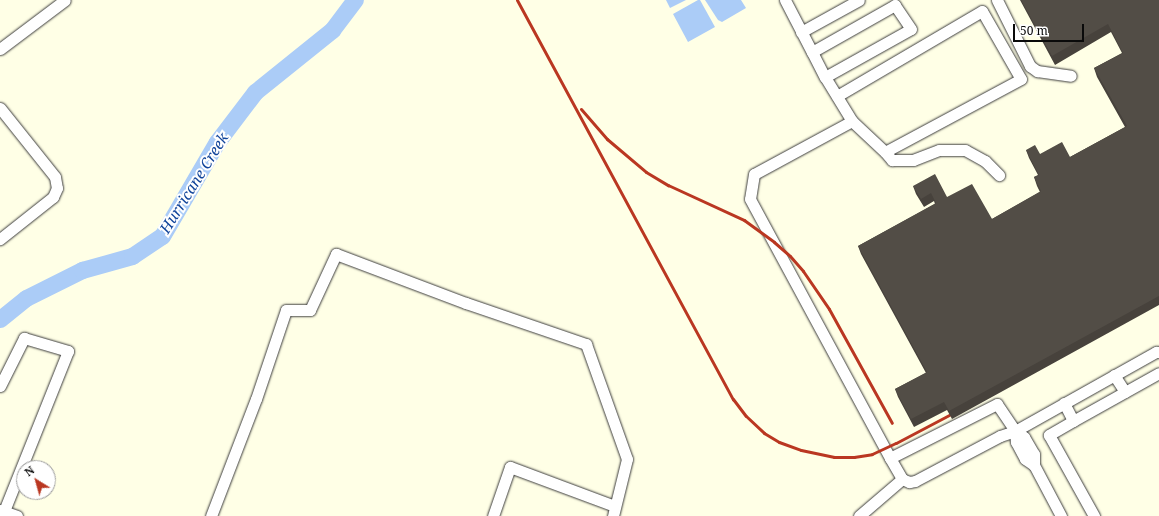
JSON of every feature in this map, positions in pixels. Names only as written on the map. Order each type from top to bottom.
[{"type":"street","points":[[785,0],[812,52],[852,121],[892,160],[913,160],[939,150],[965,150],[985,162],[999,175]]},
{"type":"street","points":[[802,32],[859,0]]},
{"type":"street","points":[[997,0],[1030,66],[1037,71],[1071,76]]},
{"type":"street","points":[[0,50],[63,1]]},
{"type":"street","points":[[812,52],[895,5],[910,29],[826,77]]},
{"type":"street","points":[[837,96],[982,11],[1021,79],[885,152]]},
{"type":"street","points":[[0,108],[55,177],[57,188],[52,197],[0,239]]},
{"type":"street","points":[[852,121],[754,174],[750,199],[902,479],[909,482],[915,481],[1000,436],[1015,431],[1114,375],[1156,352],[1159,352]]},
{"type":"street","points":[[211,516],[256,399],[286,310],[310,310],[336,254],[466,303],[586,344],[627,459],[614,511],[510,467],[493,516]]},
{"type":"street","points":[[0,386],[24,338],[68,351],[2,511],[16,516]]},
{"type":"street","points":[[1094,516],[1049,435],[1159,373]]},
{"type":"street","points":[[1114,375],[1125,392]]},
{"type":"street","points":[[1064,403],[1073,421]]},
{"type":"street","points":[[890,458],[997,404],[1015,431],[1024,437],[1034,454],[1034,465],[1061,516]]},
{"type":"street","points":[[859,516],[902,479]]},
{"type":"water","points":[[666,0],[686,0],[670,8]]},
{"type":"water","points":[[700,0],[715,27],[688,42],[673,14]]},
{"type":"water","points":[[705,0],[741,0],[746,8],[722,22],[718,20]]},
{"type":"building","points":[[1021,0],[1159,0],[1159,296],[949,411],[944,402],[911,419],[895,389],[927,372],[858,246],[936,203],[931,193],[921,199],[913,186],[935,174],[947,197],[972,184],[992,219],[1041,191],[1034,177],[1039,175],[1026,150],[1035,145],[1040,154],[1062,142],[1070,157],[1127,126],[1094,68],[1123,53],[1108,24],[1052,56]]},
{"type":"waterway","name":"Hurricane Creek","points":[[0,319],[26,298],[82,270],[132,256],[162,236],[217,142],[255,92],[332,30],[355,0]]},
{"type":"railway","points":[[517,0],[733,399],[746,416],[764,433],[779,442],[801,450],[834,457],[854,457],[872,454],[949,415]]},
{"type":"railway","points":[[581,109],[607,139],[646,172],[668,185],[744,220],[790,256],[803,271],[829,309],[892,423]]}]
